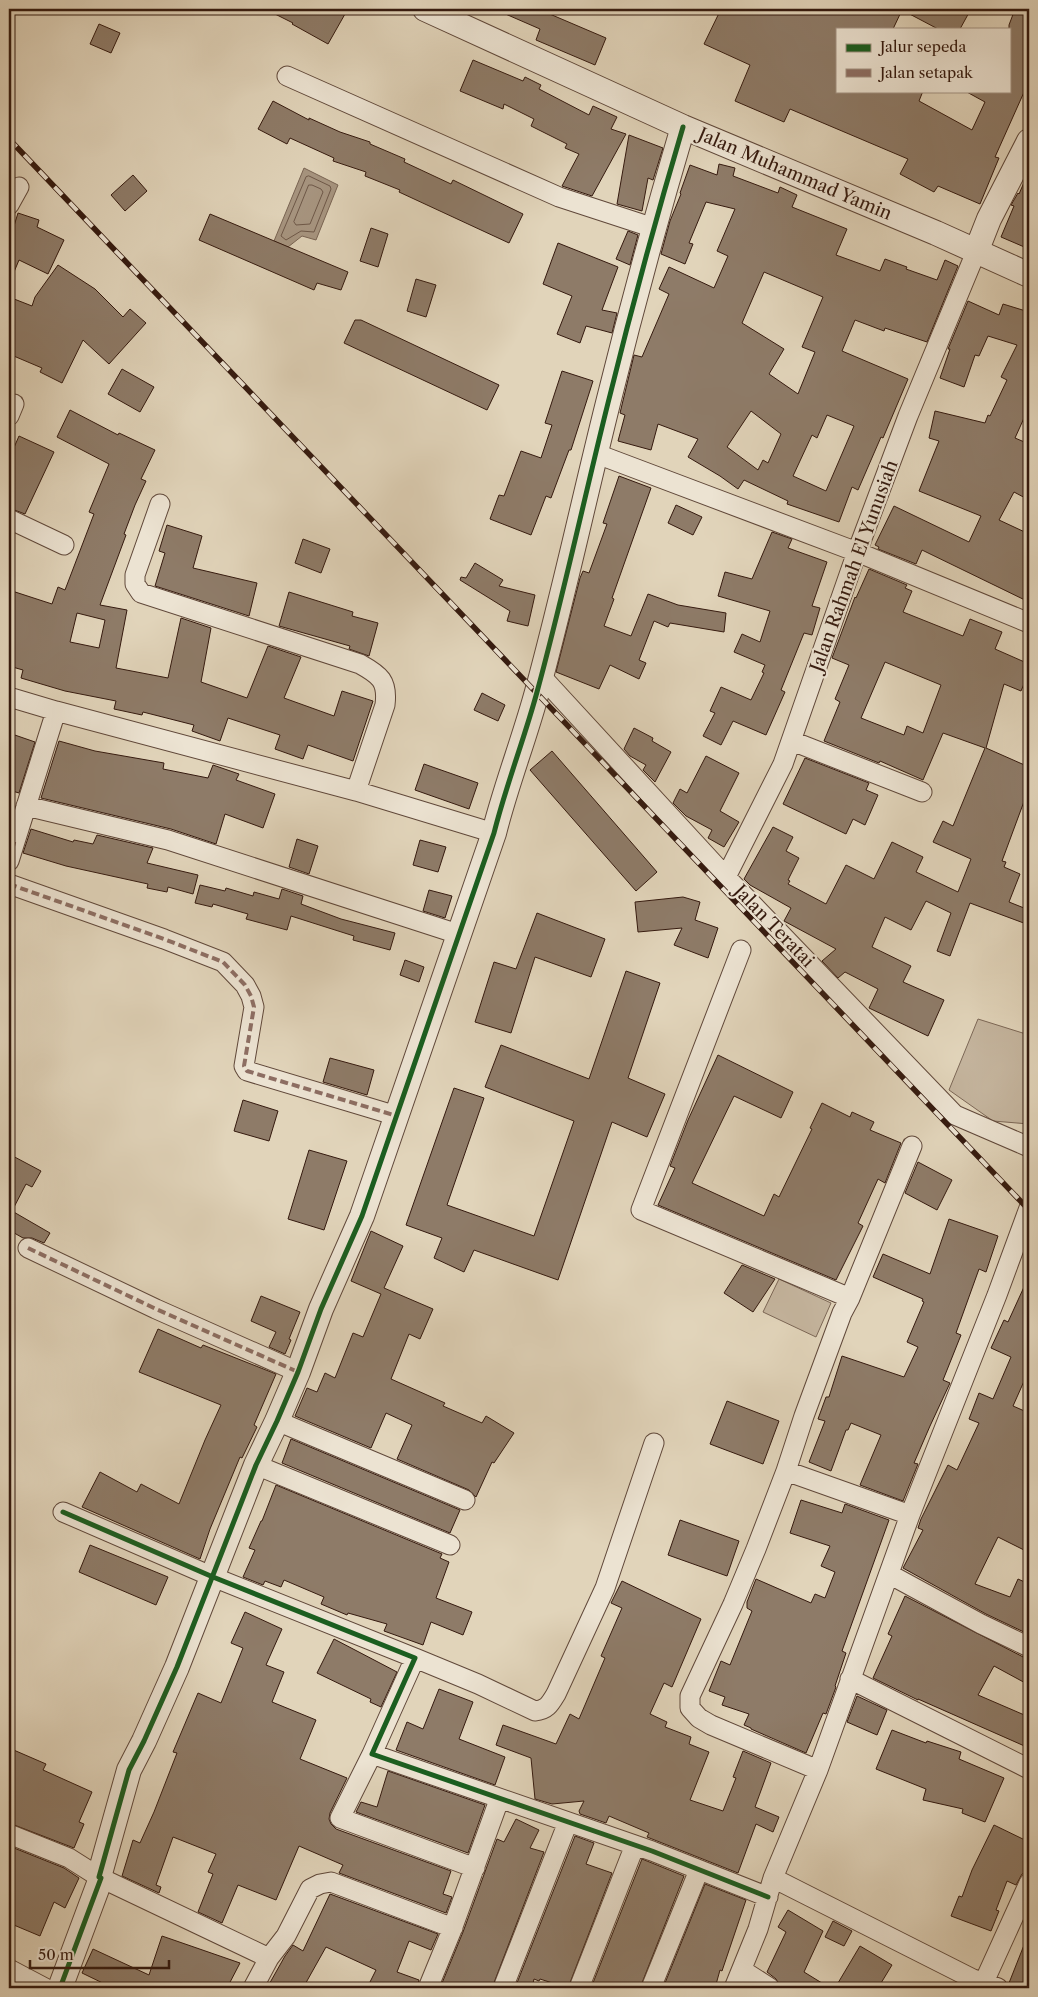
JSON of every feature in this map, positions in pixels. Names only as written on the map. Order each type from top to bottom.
[{"type":"street","name":"Jalan Muhammad Yamin","points":[[425,9],[683,127],[936,233],[1029,275]]},
{"type":"street","points":[[287,76],[544,191],[654,228]]},
{"type":"street","points":[[60,1988],[100,1878],[129,1770],[178,1667],[256,1465],[298,1372],[321,1308],[362,1216],[494,833],[501,805],[537,693],[608,404],[654,228],[683,127]]},
{"type":"street","points":[[976,252],[989,219],[1029,141]]},
{"type":"street","points":[[9,205],[19,187]]},
{"type":"street","points":[[936,233],[954,235],[980,226],[989,219]]},
{"type":"street","name":"Jalan Rahmah El Yunusiah","points":[[726,877],[783,764],[857,552],[908,416],[976,252]]},
{"type":"street","points":[[597,454],[857,552],[1029,623]]},
{"type":"street","points":[[160,504],[135,575],[135,584],[141,594],[360,664],[373,671],[385,685],[385,705],[356,791]]},
{"type":"street","points":[[9,519],[64,545]]},
{"type":"street","name":"Jalan Teratai","points":[[541,676],[726,877],[955,1114],[1029,1147]]},
{"type":"street","points":[[9,696],[56,711],[356,791],[494,833]]},
{"type":"street","points":[[9,861],[56,711]]},
{"type":"street","points":[[792,741],[922,792]]},
{"type":"street","points":[[26,806],[168,840],[458,934]]},
{"type":"street","points":[[9,884],[223,962],[245,985],[254,1007],[244,1066],[247,1071],[397,1116]]},
{"type":"street","points":[[741,950],[641,1210],[850,1298]]},
{"type":"street","points":[[818,1770],[710,1725],[699,1718],[690,1708],[690,1696],[733,1604],[786,1471],[842,1313],[850,1298],[912,1146]]},
{"type":"street","points":[[734,1988],[758,1928],[773,1878],[818,1770],[910,1515],[1025,1239],[1029,1208]]},
{"type":"street","points":[[28,1248],[156,1309],[298,1372]]},
{"type":"street","points":[[277,1421],[465,1500]]},
{"type":"street","points":[[64,1512],[213,1578],[478,1684],[535,1711],[543,1710],[550,1705],[604,1588],[654,1443]]},
{"type":"street","points":[[256,1465],[450,1545]]},
{"type":"street","points":[[786,1471],[910,1515]]},
{"type":"street","points":[[889,1574],[1029,1647]]},
{"type":"street","points":[[415,1658],[372,1754],[340,1818],[475,1868]]},
{"type":"street","points":[[850,1679],[1029,1769]]},
{"type":"street","points":[[372,1754],[499,1800],[635,1845],[768,1897]]},
{"type":"street","points":[[428,1988],[453,1928],[499,1800]]},
{"type":"street","points":[[503,1988],[568,1822]]},
{"type":"street","points":[[9,1834],[69,1858],[100,1878],[269,1958]]},
{"type":"street","points":[[580,1988],[635,1845]]},
{"type":"street","points":[[651,1988],[699,1870]]},
{"type":"street","points":[[773,1878],[981,1984],[1029,1883]]},
{"type":"street","points":[[254,1988],[269,1958],[286,1936],[310,1890],[326,1882],[331,1882],[453,1928]]},
{"type":"street","points":[[9,1969],[45,1988]]},
{"type":"street","points":[[742,1970],[770,1988]]},
{"type":"shaded area","points":[[978,1019],[1029,1035],[1029,1124],[993,1121],[949,1090]]},
{"type":"shaded area","points":[[779,1279],[831,1303],[816,1337],[763,1312]]},
{"type":"water","points":[[304,168],[338,185],[316,240],[302,236],[288,247],[274,241]]},
{"type":"building","points":[[265,9],[336,9],[345,14],[328,44]]},
{"type":"building","points":[[494,9],[538,9],[606,38],[595,65],[536,40],[540,29]]},
{"type":"building","points":[[721,9],[971,9],[961,28],[936,28],[902,10],[893,28],[836,28],[836,92],[923,92],[919,101],[972,130],[985,102],[967,92],[1010,92],[1009,25],[1015,9],[1029,9],[1029,81],[995,157],[999,158],[980,204],[938,186],[934,192],[900,174],[908,159],[790,109],[784,122],[735,101],[750,65],[704,44]]},
{"type":"building","points":[[99,24],[120,33],[111,53],[90,44]]},
{"type":"building","points":[[473,60],[523,81],[525,77],[541,85],[539,89],[589,115],[593,106],[617,117],[611,129],[626,134],[592,196],[562,186],[579,154],[565,148],[567,144],[531,126],[534,119],[504,104],[503,109],[460,91]]},
{"type":"building","points":[[273,101],[309,120],[309,118],[340,132],[370,142],[370,144],[405,159],[404,162],[451,184],[453,180],[523,214],[509,243],[399,192],[400,190],[365,176],[366,172],[333,161],[334,158],[290,138],[287,144],[258,129]]},
{"type":"building","points":[[629,135],[663,148],[653,180],[648,178],[642,211],[617,204]]},
{"type":"building","points":[[719,164],[735,168],[733,176],[778,193],[780,187],[797,195],[792,207],[847,229],[836,255],[880,271],[885,259],[937,280],[945,260],[958,266],[927,342],[885,328],[884,331],[855,320],[842,351],[908,379],[858,490],[852,487],[839,522],[787,504],[788,501],[744,480],[738,489],[688,457],[698,439],[658,424],[651,450],[618,441],[625,415],[620,413],[634,355],[642,357],[669,294],[659,289],[669,267],[714,288],[728,256],[717,251],[735,209],[706,202],[689,243],[693,244],[685,264],[661,254],[670,221],[690,165],[717,175]],"holes":[[[764,272],[823,297],[802,347],[815,352],[798,394],[769,374],[784,349],[742,323]],[[751,411],[781,434],[768,463],[763,460],[758,470],[727,447]],[[827,415],[854,426],[826,491],[793,476],[812,435],[817,438]]]},
{"type":"building","points":[[1029,171],[1029,249],[1001,237],[1014,206],[1011,205],[1019,194]]},
{"type":"building","points":[[133,175],[147,191],[125,211],[111,195]]},
{"type":"building","points":[[18,213],[39,220],[37,227],[64,240],[48,274],[19,260],[9,284],[9,242]]},
{"type":"building","points":[[210,214],[348,272],[341,290],[317,283],[314,290],[199,240]]},
{"type":"building","points":[[371,228],[388,234],[378,267],[360,261]]},
{"type":"building","points":[[628,231],[638,235],[630,265],[616,259]]},
{"type":"building","points":[[558,243],[618,267],[602,310],[617,313],[612,333],[586,326],[580,343],[557,334],[572,296],[543,284]]},
{"type":"building","points":[[58,265],[95,289],[123,317],[130,309],[146,323],[109,364],[83,340],[62,383],[40,372],[42,368],[9,354],[9,297],[32,306],[35,297]]},
{"type":"building","points":[[416,279],[436,285],[426,317],[407,311]]},
{"type":"building","points":[[968,301],[999,315],[1003,304],[1029,312],[1029,407],[1015,438],[1029,444],[1029,500],[1014,492],[999,520],[1029,534],[1029,602],[922,550],[916,564],[878,549],[879,547],[875,545],[894,506],[969,542],[981,516],[919,491],[939,441],[929,438],[935,411],[985,423],[1007,380],[1001,377],[1017,345],[988,336],[979,356],[975,355],[964,387],[940,378],[950,349],[948,349]]},
{"type":"building","points":[[355,320],[361,320],[499,385],[487,410],[344,343]]},
{"type":"building","points":[[122,369],[154,387],[140,412],[108,394]]},
{"type":"building","points":[[562,371],[593,381],[571,450],[569,450],[551,498],[546,496],[531,535],[490,519],[499,495],[504,496],[521,451],[541,458],[552,425],[545,423]]},
{"type":"building","points":[[70,410],[118,435],[119,433],[155,450],[141,479],[146,481],[124,534],[126,535],[100,605],[127,610],[116,668],[168,678],[181,618],[211,628],[201,682],[247,698],[268,646],[301,657],[284,698],[334,716],[342,691],[373,701],[353,761],[308,745],[303,759],[275,749],[280,735],[228,718],[220,741],[192,731],[194,725],[143,712],[142,715],[114,709],[116,701],[65,691],[21,678],[23,670],[9,666],[9,590],[52,604],[58,587],[65,590],[94,514],[89,512],[109,464],[57,437]],"holes":[[[77,613],[105,620],[99,648],[70,642]]]},
{"type":"building","points":[[19,436],[54,452],[25,514],[9,508],[9,459]]},
{"type":"building","points":[[619,476],[651,488],[604,626],[631,636],[648,594],[678,605],[726,613],[724,632],[670,623],[668,627],[654,621],[639,660],[646,663],[639,679],[610,665],[599,689],[556,672],[580,578],[583,571],[589,573],[607,524],[603,523]]},
{"type":"building","points":[[676,505],[702,517],[693,535],[668,523]]},
{"type":"building","points":[[167,525],[202,536],[193,568],[257,583],[249,616],[155,586],[165,553],[159,551]]},
{"type":"building","points":[[772,532],[792,539],[788,548],[827,562],[812,606],[820,608],[812,635],[804,633],[781,690],[785,692],[766,735],[733,721],[721,745],[703,736],[715,713],[710,711],[721,687],[751,700],[764,673],[762,672],[765,665],[734,652],[742,634],[760,642],[770,611],[718,596],[725,572],[752,579]]},
{"type":"building","points":[[303,539],[330,549],[321,573],[295,563]]},
{"type":"building","points":[[475,563],[503,580],[499,586],[535,595],[528,626],[507,621],[510,611],[460,580],[461,577],[466,578]]},
{"type":"building","points":[[869,569],[907,585],[905,588],[912,591],[903,612],[963,636],[970,619],[1002,632],[995,649],[1029,664],[1029,672],[1021,691],[1004,684],[986,748],[1029,767],[1029,788],[1002,861],[1006,862],[1004,867],[1020,874],[1009,902],[1029,910],[1029,925],[970,903],[950,956],[937,951],[951,913],[926,901],[911,930],[885,917],[872,947],[911,966],[903,982],[944,1000],[928,1036],[869,1008],[878,989],[845,972],[838,978],[822,961],[836,949],[784,921],[791,908],[750,885],[744,879],[773,827],[793,837],[786,851],[799,858],[788,880],[790,881],[788,884],[826,904],[846,865],[874,879],[892,842],[923,857],[916,872],[958,892],[971,859],[933,842],[943,821],[953,826],[985,748],[943,733],[923,780],[880,761],[879,763],[824,741],[840,702],[835,699],[849,665],[832,658]],"holes":[[[885,662],[941,685],[923,733],[907,726],[904,735],[861,718]]]},
{"type":"building","points":[[289,592],[353,612],[352,616],[378,623],[369,656],[349,649],[350,646],[279,626]]},
{"type":"building","points":[[482,693],[505,705],[498,721],[474,710]]},
{"type":"building","points":[[634,728],[653,738],[652,741],[671,752],[655,782],[643,770],[646,765],[630,756],[624,749]]},
{"type":"building","points":[[9,733],[35,742],[19,793],[9,790]]},
{"type":"building","points":[[59,741],[95,751],[164,763],[163,769],[208,778],[213,765],[239,774],[236,780],[275,794],[263,828],[225,814],[216,844],[171,829],[41,798]]},
{"type":"building","points":[[552,751],[657,872],[636,891],[530,770]]},
{"type":"building","points":[[706,756],[739,773],[720,811],[739,822],[724,847],[708,838],[712,830],[686,816],[673,803],[680,789],[687,793]]},
{"type":"building","points":[[805,758],[869,783],[866,790],[878,795],[865,825],[853,819],[846,834],[783,804]]},
{"type":"building","points":[[424,764],[478,783],[469,809],[415,790]]},
{"type":"building","points":[[31,829],[73,842],[74,840],[93,844],[97,835],[153,848],[147,863],[198,875],[193,894],[168,887],[167,892],[147,888],[148,884],[66,866],[23,853]]},
{"type":"building","points":[[297,839],[318,846],[309,874],[289,867]]},
{"type":"building","points":[[420,840],[446,847],[438,872],[413,865]]},
{"type":"building","points":[[200,885],[225,891],[226,888],[253,896],[254,892],[279,899],[282,889],[303,896],[301,904],[341,919],[395,933],[390,950],[353,940],[354,936],[291,916],[287,930],[246,919],[248,914],[213,904],[212,907],[195,903]]},
{"type":"building","points":[[429,890],[452,896],[445,918],[423,911]]},
{"type":"building","points":[[683,897],[700,902],[695,920],[718,928],[708,958],[674,945],[682,928],[638,932],[635,902]]},
{"type":"building","points":[[537,913],[605,939],[591,977],[535,957],[511,1033],[475,1022],[494,962],[516,969]]},
{"type":"building","points":[[405,960],[424,967],[419,982],[400,975]]},
{"type":"building","points":[[626,971],[660,983],[628,1078],[665,1094],[647,1137],[612,1122],[558,1280],[474,1250],[464,1272],[434,1258],[442,1238],[406,1225],[454,1088],[484,1098],[447,1205],[534,1236],[574,1121],[485,1087],[501,1045],[589,1079]]},
{"type":"building","points":[[718,1055],[793,1092],[781,1118],[734,1096],[692,1183],[764,1216],[774,1194],[779,1197],[812,1129],[810,1128],[822,1103],[850,1117],[852,1112],[874,1122],[870,1130],[901,1143],[885,1183],[878,1179],[858,1223],[863,1226],[836,1280],[658,1205],[675,1168],[670,1166],[688,1120]]},
{"type":"building","points":[[330,1058],[374,1070],[367,1095],[323,1082]]},
{"type":"building","points":[[243,1100],[278,1111],[269,1141],[234,1131]]},
{"type":"building","points":[[309,1150],[347,1161],[324,1230],[288,1219]]},
{"type":"building","points":[[9,1154],[41,1171],[32,1187],[26,1184],[12,1211],[50,1233],[44,1243],[32,1238],[23,1238],[9,1230]]},
{"type":"building","points":[[918,1162],[952,1180],[937,1210],[905,1193]]},
{"type":"building","points":[[949,1219],[998,1236],[986,1272],[979,1269],[956,1333],[961,1335],[943,1380],[950,1383],[914,1463],[918,1464],[903,1501],[860,1485],[881,1435],[851,1423],[848,1430],[846,1430],[831,1471],[809,1462],[825,1421],[818,1419],[826,1397],[829,1397],[842,1356],[904,1377],[918,1347],[907,1342],[924,1302],[922,1301],[923,1299],[873,1277],[883,1254],[930,1274]]},
{"type":"building","points":[[371,1231],[403,1246],[384,1288],[433,1309],[420,1339],[409,1334],[391,1379],[445,1403],[443,1406],[482,1423],[486,1416],[514,1433],[494,1463],[492,1462],[476,1497],[469,1490],[397,1459],[412,1425],[386,1413],[371,1448],[295,1416],[307,1388],[317,1392],[325,1373],[335,1378],[353,1333],[363,1337],[381,1294],[351,1281]]},
{"type":"building","points":[[742,1265],[775,1279],[753,1312],[724,1293]]},
{"type":"building","points":[[1029,1276],[1029,1370],[1013,1406],[1029,1413],[1029,1538],[1024,1550],[998,1537],[975,1584],[1010,1597],[1018,1579],[1029,1584],[1029,1627],[1026,1633],[986,1614],[903,1568],[923,1530],[918,1528],[921,1519],[948,1465],[957,1470],[979,1423],[969,1419],[979,1393],[993,1399],[1011,1357],[991,1348],[1004,1320],[1008,1322]]},
{"type":"building","points":[[261,1296],[300,1312],[285,1354],[269,1347],[276,1332],[251,1321]]},
{"type":"building","points":[[158,1329],[201,1348],[203,1345],[276,1374],[254,1425],[257,1427],[242,1458],[240,1457],[210,1529],[200,1559],[82,1507],[100,1472],[137,1492],[141,1484],[179,1504],[221,1405],[139,1372]]},
{"type":"building","points":[[727,1401],[779,1421],[763,1464],[710,1444]]},
{"type":"building","points":[[291,1439],[460,1510],[450,1533],[282,1463]]},
{"type":"building","points":[[276,1485],[442,1554],[440,1558],[449,1562],[436,1598],[472,1612],[463,1635],[431,1622],[423,1645],[384,1631],[387,1624],[348,1613],[347,1615],[321,1604],[324,1597],[284,1580],[281,1587],[265,1581],[263,1585],[243,1577],[255,1550],[249,1548]]},
{"type":"building","points":[[801,1500],[842,1513],[845,1504],[889,1520],[842,1651],[846,1653],[836,1687],[826,1714],[823,1713],[806,1753],[744,1725],[749,1714],[722,1705],[725,1697],[709,1691],[721,1661],[730,1665],[752,1611],[747,1608],[747,1602],[756,1579],[811,1603],[815,1594],[825,1598],[835,1572],[821,1566],[830,1546],[790,1533]]},
{"type":"building","points":[[680,1520],[739,1541],[727,1576],[668,1555]]},
{"type":"building","points":[[90,1545],[168,1577],[156,1605],[79,1572]]},
{"type":"building","points":[[622,1581],[701,1619],[672,1687],[664,1683],[650,1714],[667,1722],[665,1727],[691,1737],[689,1744],[709,1752],[690,1800],[723,1811],[736,1778],[733,1777],[743,1751],[771,1763],[755,1807],[779,1817],[773,1832],[756,1824],[738,1873],[647,1837],[649,1833],[609,1816],[606,1823],[580,1814],[579,1811],[584,1801],[552,1804],[535,1799],[531,1758],[496,1745],[503,1725],[556,1744],[570,1714],[579,1719],[605,1658],[601,1656],[622,1608],[611,1603]]},
{"type":"building","points":[[905,1596],[1029,1660],[1029,1685],[994,1666],[978,1695],[1029,1717],[1029,1748],[918,1700],[873,1678],[892,1636],[888,1634]]},
{"type":"building","points":[[245,1612],[282,1629],[266,1665],[284,1672],[272,1702],[316,1720],[300,1759],[347,1778],[330,1813],[329,1819],[331,1824],[336,1829],[451,1871],[443,1894],[452,1897],[446,1913],[339,1873],[343,1865],[299,1846],[276,1900],[238,1885],[222,1923],[198,1912],[213,1874],[208,1872],[216,1854],[173,1837],[156,1885],[161,1887],[159,1893],[122,1876],[133,1840],[140,1843],[154,1812],[177,1753],[173,1752],[198,1693],[221,1703],[243,1648],[231,1643]]},
{"type":"building","points":[[334,1639],[397,1672],[381,1707],[370,1702],[371,1699],[317,1673]]},
{"type":"building","points":[[439,1689],[473,1702],[459,1739],[505,1757],[495,1785],[396,1750],[407,1722],[423,1729]]},
{"type":"building","points":[[857,1696],[887,1710],[877,1735],[847,1722]]},
{"type":"building","points":[[892,1730],[926,1743],[927,1741],[961,1752],[959,1759],[1004,1778],[985,1822],[962,1813],[963,1809],[923,1800],[926,1789],[876,1769]]},
{"type":"building","points":[[9,1748],[46,1764],[43,1770],[92,1792],[79,1822],[84,1824],[74,1848],[9,1823]]},
{"type":"building","points":[[388,1771],[485,1805],[468,1853],[356,1812],[361,1802],[377,1807]]},
{"type":"building","points":[[516,1819],[539,1830],[530,1848],[544,1852],[492,1988],[440,1988],[497,1839],[504,1842]]},
{"type":"building","points":[[994,1825],[1029,1842],[1029,1872],[1022,1874],[1016,1885],[1007,1881],[996,1910],[999,1911],[991,1931],[951,1916],[959,1896],[962,1897],[972,1870]]},
{"type":"building","points":[[575,1836],[594,1843],[586,1864],[612,1873],[568,1988],[540,1979],[539,1981],[534,1979],[532,1988],[515,1988]]},
{"type":"building","points":[[9,1846],[64,1868],[79,1878],[65,1908],[54,1902],[40,1936],[9,1923]]},
{"type":"building","points":[[642,1859],[684,1876],[640,1988],[591,1988]]},
{"type":"building","points":[[705,1884],[746,1900],[722,1971],[720,1970],[715,1988],[663,1988]]},
{"type":"building","points":[[330,1894],[438,1934],[431,1950],[409,1941],[397,1972],[419,1980],[417,1988],[367,1988],[376,1970],[326,1947],[303,1988],[267,1988],[293,1945],[303,1951]]},
{"type":"building","points":[[788,1910],[823,1931],[804,1972],[830,1988],[781,1988],[776,1979],[767,1972],[786,1932],[778,1927]]},
{"type":"building","points":[[833,1921],[852,1931],[844,1946],[825,1937]]},
{"type":"building","points":[[1028,1935],[1029,1988],[1022,1988],[1009,1983]]},
{"type":"building","points":[[162,1936],[240,1963],[227,1988],[113,1988],[82,1973],[93,1949],[149,1975]]},
{"type":"building","points":[[860,1946],[892,1965],[878,1988],[835,1988]]},
{"type":"railway","points":[[9,139],[1029,1210]]},
{"type":"marked path","points":[[9,861],[15,839]]},
{"type":"marked path","points":[[9,884],[223,962],[245,985],[254,1007],[244,1066],[247,1071],[397,1116]]},
{"type":"marked path","points":[[28,1248],[156,1309],[298,1372]]},
{"type":"cycle path","points":[[60,1988],[101,1878],[99,1877],[129,1770],[177,1667],[256,1465],[298,1372],[321,1309],[362,1216],[494,833],[537,692],[626,333],[683,127]]},
{"type":"cycle path","points":[[63,1512],[213,1577],[415,1658],[372,1754],[652,1851],[768,1897]]}]
